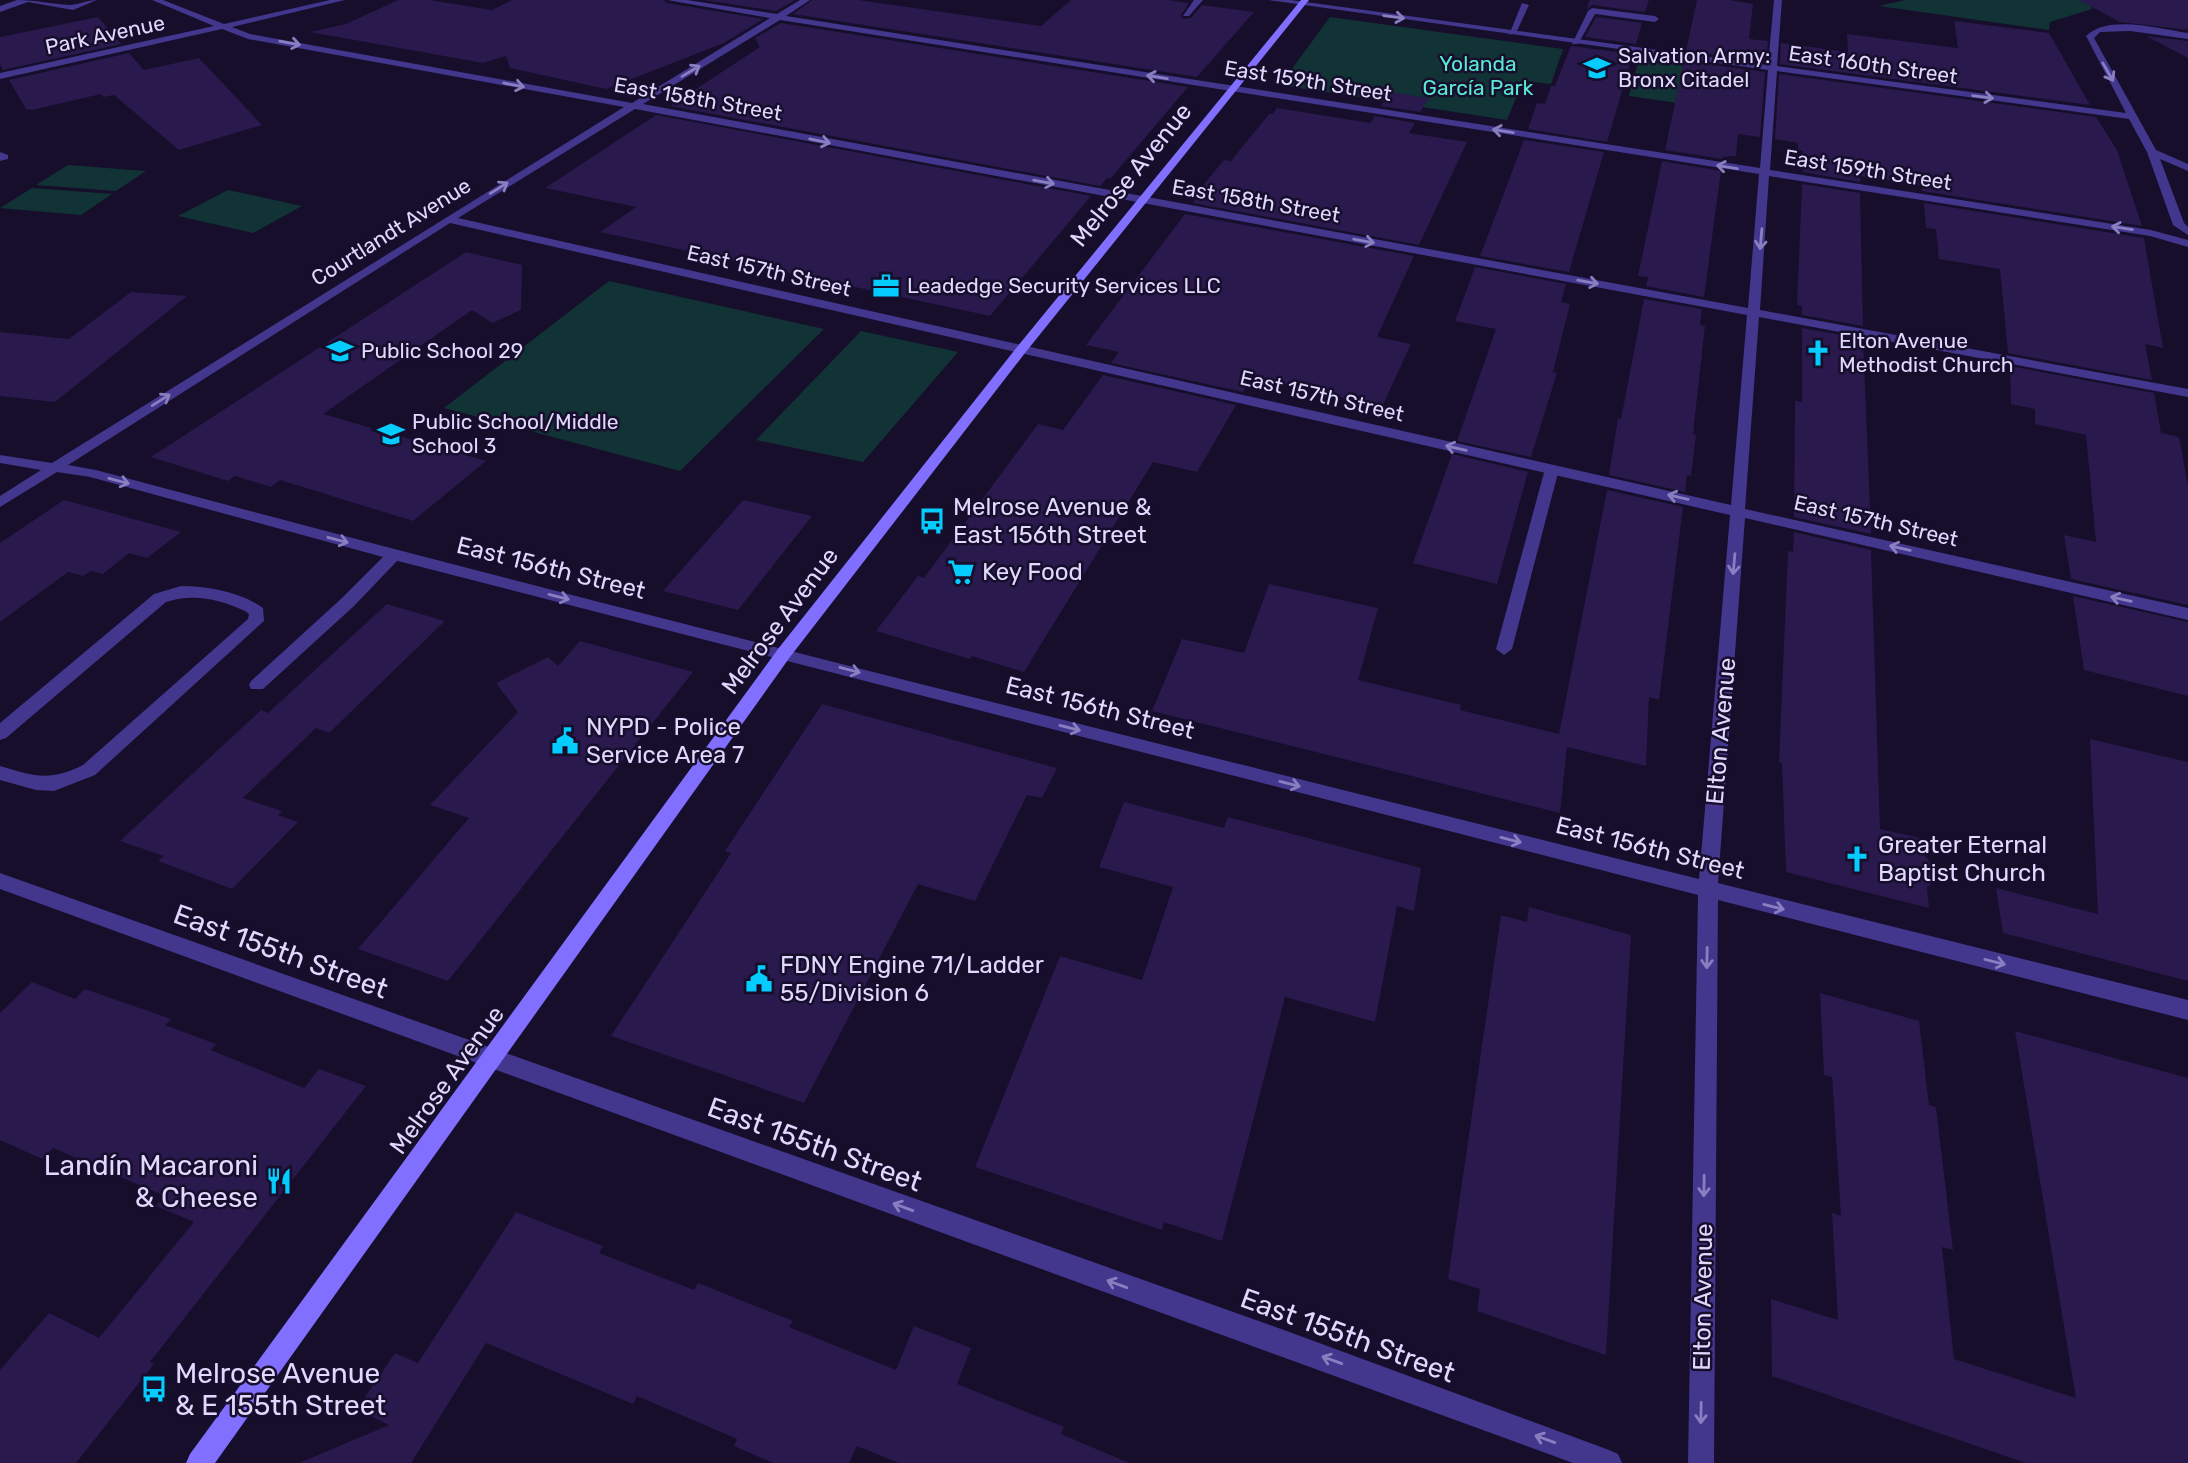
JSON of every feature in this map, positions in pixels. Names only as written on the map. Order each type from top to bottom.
[{"type":"main road","name":"Melrose Avenue","points":[[199,1463],[784,653],[1021,350],[1304,2]]},
{"type":"street","points":[[0,9],[27,0],[73,8],[93,0]]},
{"type":"street","name":"East 158th Street","points":[[156,0],[248,36],[2188,394]]},
{"type":"street","name":"Park Avenue","points":[[0,76],[341,0]]},
{"type":"street","name":"East 159th Street","points":[[671,0],[2151,233],[2188,244]]},
{"type":"street","name":"Courtlandt Avenue","points":[[0,502],[448,219],[806,0]]},
{"type":"street","points":[[1186,14],[1199,0]]},
{"type":"street","name":"East 160th Street","points":[[1273,0],[1304,2],[1575,42],[2134,117]]},
{"type":"street","name":"Elton Avenue","points":[[1701,1463],[1708,890],[1778,0]]},
{"type":"street","points":[[1512,33],[1525,5]]},
{"type":"street","points":[[1575,42],[1592,11],[1656,19]]},
{"type":"street","points":[[2188,36],[2130,29],[2098,29],[2089,38],[2152,152],[2179,225],[2188,232]]},
{"type":"street","points":[[2152,152],[2188,168]]},
{"type":"street","name":"East 157th Street","points":[[448,219],[2188,614]]},
{"type":"street","name":"East 156th Street","points":[[0,459],[91,473],[394,555],[2188,1010]]},
{"type":"street","points":[[1504,649],[1552,469]]},
{"type":"street","points":[[257,685],[348,602],[394,555]]},
{"type":"street","points":[[0,733],[160,598],[179,591],[193,592],[249,605],[257,612],[256,621],[89,770],[66,783],[46,786],[0,773]]},
{"type":"street","name":"East 155th Street","points":[[0,881],[1284,1343],[1609,1463]]},
{"type":"green space","points":[[1905,0],[2088,0],[2092,9],[2050,22],[2049,30],[1879,6]]},
{"type":"green space","name":"Yolanda García Park","points":[[1330,17],[1563,49],[1551,84],[1523,81],[1507,120],[1280,85]]},
{"type":"green space","points":[[1639,59],[1744,75],[1740,112],[1629,96]]},
{"type":"green space","points":[[68,165],[146,171],[116,191],[36,185]]},
{"type":"green space","points":[[32,188],[112,194],[81,215],[0,208]]},
{"type":"green space","points":[[228,190],[302,206],[253,233],[178,216]]},
{"type":"green space","points":[[609,281],[824,329],[680,471],[444,408]]},
{"type":"green space","points":[[861,331],[958,352],[863,462],[756,440]]},
{"type":"building","points":[[398,0],[429,0],[492,10],[512,0],[664,0],[667,3],[763,19],[724,43],[606,89],[510,68],[506,56],[483,63],[310,32],[346,24]]},
{"type":"building","points":[[704,0],[795,0],[776,11]]},
{"type":"building","points":[[812,0],[858,0],[1041,26],[1071,0],[1168,0],[1189,3],[1181,15],[1183,19],[1191,18],[1202,5],[1254,12],[1197,77],[793,14]]},
{"type":"building","points":[[1590,0],[1649,0],[1645,12],[1592,5],[1586,10]]},
{"type":"building","points":[[1697,0],[1730,0],[1753,4],[1749,39],[1768,41],[1766,62],[1686,51]]},
{"type":"building","points":[[2079,0],[2188,0],[2188,30],[2120,22]]},
{"type":"building","points":[[98,17],[121,44],[3,70],[0,64],[0,37]]},
{"type":"building","points":[[1596,17],[1642,23],[1636,44],[1585,37]]},
{"type":"building","points":[[1954,21],[2049,33],[2090,105],[1780,64],[1781,43],[1848,52],[1847,34],[1958,48]]},
{"type":"building","points":[[781,23],[1188,87],[1110,179],[1107,178],[1100,186],[670,106],[760,47],[755,38]]},
{"type":"building","points":[[2146,36],[2188,41],[2188,58]]},
{"type":"building","points":[[1571,46],[1633,54],[1607,142],[1528,129],[1537,103],[1545,104],[1551,86],[1555,86]]},
{"type":"building","points":[[129,53],[144,70],[199,58],[262,125],[179,150],[114,95],[103,97],[101,94],[32,110],[26,109],[9,80]]},
{"type":"building","points":[[1684,61],[1765,72],[1760,137],[1738,134],[1736,156],[1722,159],[1665,150]]},
{"type":"building","points":[[1779,74],[2096,117],[2117,150],[2142,226],[1922,191],[1922,186],[1860,176],[1860,182],[1803,172],[1803,151],[1798,150],[1798,143],[1775,139]]},
{"type":"building","points":[[1390,92],[1429,98],[1420,112],[1381,106]]},
{"type":"building","points":[[1277,108],[1370,123],[1375,116],[1415,123],[1409,133],[1467,142],[1419,245],[1193,203],[1198,196],[1195,195],[1224,160],[1231,161],[1269,114],[1273,114]]},
{"type":"building","points":[[656,115],[1091,196],[990,316],[600,232],[636,207],[545,188]]},
{"type":"building","points":[[1524,140],[1604,152],[1569,272],[1480,256]]},
{"type":"building","points":[[1662,161],[1721,171],[1704,297],[1646,286],[1648,277],[1638,276]]},
{"type":"building","points":[[1802,184],[1860,193],[1863,326],[1802,315],[1802,306],[1797,305]]},
{"type":"building","points":[[1924,203],[2144,238],[2163,348],[2145,344],[2152,380],[2008,353],[2000,269],[1939,259],[1936,229],[1926,228]]},
{"type":"building","points":[[1185,214],[1414,256],[1377,337],[1411,344],[1382,407],[1252,376],[1243,392],[1111,363],[1119,352],[1086,345]]},
{"type":"building","points":[[466,252],[522,265],[521,310],[492,323],[472,310],[323,414],[486,461],[413,521],[280,480],[271,487],[235,476],[228,481],[151,457]]},
{"type":"building","points":[[1475,267],[1566,284],[1561,302],[1570,304],[1553,372],[1557,373],[1531,457],[1457,441],[1496,329],[1455,321]]},
{"type":"building","points":[[131,292],[187,296],[55,402],[0,396],[0,332],[69,339]]},
{"type":"building","points":[[1644,299],[1702,309],[1700,325],[1705,326],[1693,434],[1696,435],[1691,476],[1687,475],[1685,492],[1609,475],[1618,418],[1621,419]]},
{"type":"building","points":[[1802,328],[1863,339],[1871,534],[1794,517],[1795,401],[1802,402]]},
{"type":"building","points":[[2010,366],[2154,393],[2161,433],[2179,437],[2188,486],[2188,605],[2071,579],[2064,535],[2096,542],[2086,435],[2035,424],[2035,409],[2011,404]]},
{"type":"building","points":[[1103,375],[1236,405],[1197,472],[1153,462],[1024,672],[876,631],[918,576],[924,578],[1038,424],[1063,430]]},
{"type":"building","points":[[1452,454],[1528,472],[1497,584],[1413,563]]},
{"type":"building","points":[[1607,490],[1683,507],[1659,700],[1649,697],[1646,766],[1567,747],[1560,813],[1152,711],[1182,639],[1244,653],[1269,584],[1378,608],[1358,680],[1461,705],[1460,710],[1559,734]]},
{"type":"building","points":[[64,500],[181,532],[147,558],[129,553],[103,574],[91,571],[83,576],[68,572],[0,622],[0,543]]},
{"type":"building","points":[[743,500],[812,516],[738,610],[663,591]]},
{"type":"building","points":[[1794,532],[1871,550],[1880,829],[1920,838],[1921,850],[1941,877],[1927,887],[1929,908],[1786,872],[1782,763],[1779,762],[1788,551],[1793,552]]},
{"type":"building","points":[[2073,596],[2188,622],[2188,696],[2084,670]]},
{"type":"building","points":[[387,604],[445,621],[329,733],[316,728],[243,798],[282,811],[278,815],[298,822],[232,889],[158,861],[164,856],[120,841],[261,710],[268,713]]},
{"type":"building","points":[[580,641],[693,672],[448,981],[358,949],[469,818],[430,805],[518,712],[496,683],[548,657],[558,666]]},
{"type":"building","points":[[822,704],[1057,768],[1042,798],[1027,795],[975,901],[918,884],[804,1103],[611,1036],[731,853],[725,851]]},
{"type":"building","points":[[2090,739],[2188,762],[2188,981],[2003,933],[1996,888],[2098,914]]},
{"type":"building","points":[[1124,802],[1224,828],[1228,817],[1421,868],[1414,911],[1397,906],[1375,1022],[1285,997],[1222,1241],[1164,1222],[1162,1230],[975,1167],[1060,956],[1142,980],[1173,887],[1099,867]]},
{"type":"building","points":[[1529,907],[1631,935],[1606,1355],[1477,1311],[1480,1289],[1448,1279],[1501,915],[1527,922]]},
{"type":"building","points":[[32,982],[75,999],[85,989],[171,1019],[165,1025],[216,1044],[211,1050],[304,1088],[319,1069],[366,1086],[150,1362],[154,1364],[76,1463],[0,1463],[0,1370],[49,1313],[99,1338],[194,1222],[156,1206],[165,1196],[53,1148],[42,1159],[0,1140],[0,1013]]},
{"type":"building","points":[[1820,993],[1919,1021],[1929,1105],[1936,1107],[1953,1250],[1942,1247],[1954,1359],[2076,1398],[2015,1031],[2188,1078],[2188,1463],[2026,1463],[1772,1376],[1771,1299],[1838,1320],[1832,1213],[1841,1216],[1832,1077],[1824,1075]]},
{"type":"building","points":[[516,1212],[603,1246],[599,1253],[694,1290],[698,1283],[793,1321],[789,1327],[896,1370],[914,1326],[971,1348],[957,1384],[1064,1427],[1061,1434],[1129,1463],[899,1463],[857,1446],[849,1463],[773,1463],[734,1446],[737,1439],[637,1396],[633,1404],[486,1343],[411,1463],[299,1463],[389,1425],[357,1409],[395,1353],[418,1363]]},
{"type":"place","name":"Salvation Army: Bronx Citadel","points":[[1597,68]]},
{"type":"place","name":"Leadedge Security Services LLC","points":[[886,286]]},
{"type":"place","name":"Public School 29","points":[[340,351]]},
{"type":"place","name":"Elton Avenue Methodist Church","points":[[1818,353]]},
{"type":"place","name":"Public School/Middle School 3","points":[[391,434]]},
{"type":"place","name":"Melrose Avenue & East 156th Street","points":[[932,521]]},
{"type":"place","name":"Key Food","points":[[961,572]]},
{"type":"place","name":"NYPD - Police Service Area 7","points":[[565,741]]},
{"type":"place","name":"Greater Eternal Baptist Church","points":[[1857,859]]},
{"type":"place","name":"FDNY Engine 71/Ladder 55/Division 6","points":[[759,979]]},
{"type":"place","name":"Landín Macaroni & Cheese","points":[[279,1181]]},
{"type":"place","name":"Melrose Avenue & E 155th Street","points":[[154,1389]]}]
